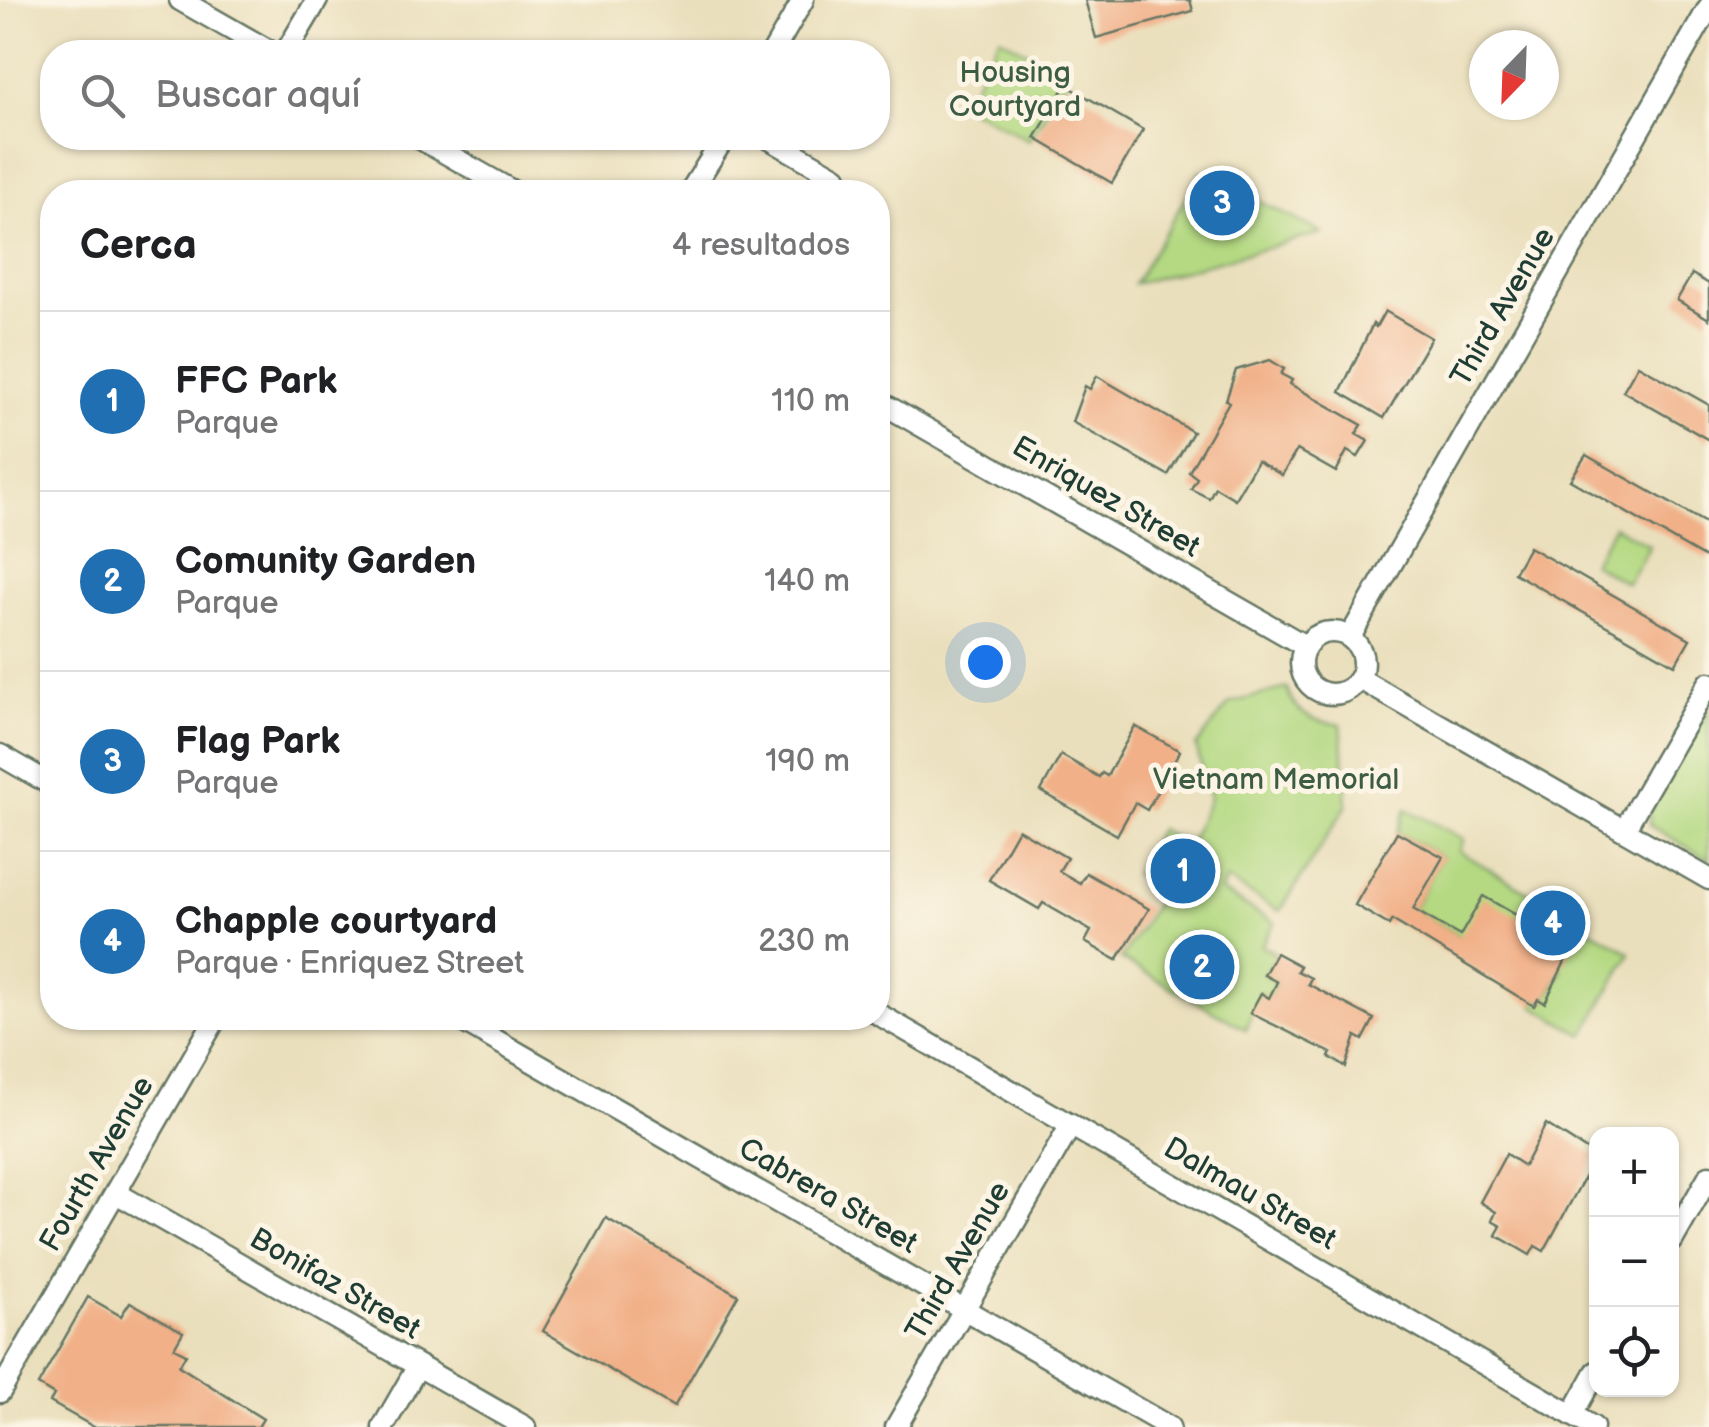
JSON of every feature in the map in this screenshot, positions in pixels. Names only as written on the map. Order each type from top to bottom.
[{"type":"street","points":[[180,0],[250,40]]},
{"type":"street","points":[[293,40],[318,0]]},
{"type":"street","points":[[780,40],[803,0]]},
{"type":"street","name":"Third Avenue","points":[[1350,637],[1709,7]]},
{"type":"street","points":[[440,150],[493,180]]},
{"type":"street","points":[[698,180],[716,150]]},
{"type":"street","points":[[789,150],[836,176]]},
{"type":"street","name":"Enriquez Street","points":[[890,408],[1306,646]]},
{"type":"street","points":[[1321,634],[1350,637],[1362,652],[1360,678],[1335,694],[1316,690],[1303,675],[1306,646],[1321,634]]},
{"type":"street","points":[[1360,678],[1709,879]]},
{"type":"street","points":[[1624,830],[1709,683]]},
{"type":"street","points":[[0,754],[40,778]]},
{"type":"street","name":"Dalmau Street","points":[[890,1021],[1593,1427]]},
{"type":"street","name":"Fourth Avenue","points":[[0,1392],[209,1030]]},
{"type":"street","name":"Cabrera Street","points":[[479,1030],[1170,1427]]},
{"type":"street","name":"Third Avenue","points":[[896,1427],[1071,1125]]},
{"type":"street","points":[[1679,1229],[1709,1176]]},
{"type":"street","name":"Bonifaz Street","points":[[116,1193],[525,1427]]},
{"type":"street","points":[[382,1427],[418,1366]]},
{"type":"street","points":[[1572,1415],[1589,1385]]},
{"type":"green space","name":"Housing Courtyard","points":[[1000,37],[1069,75],[1029,140],[963,105]]},
{"type":"green space","points":[[1201,172],[1322,233],[1134,284]]},
{"type":"green space","points":[[1614,526],[1650,546],[1627,584],[1592,563]]},
{"type":"green space","name":"Vietnam Memorial","points":[[1287,688],[1294,704],[1306,715],[1341,724],[1347,805],[1280,911],[1227,880],[1220,891],[1275,923],[1261,946],[1276,953],[1264,975],[1277,982],[1269,998],[1261,994],[1245,1029],[1121,959],[1164,891],[1134,874],[1159,829],[1188,844],[1210,798],[1196,746],[1230,703]]},
{"type":"green space","points":[[1709,708],[1709,860],[1650,825],[1649,812]]},
{"type":"green space","points":[[1406,809],[1464,839],[1459,851],[1630,953],[1584,1035],[1534,1006],[1538,999],[1545,1002],[1563,970],[1460,936],[1413,909],[1442,857],[1397,832]]},
{"type":"building","points":[[1085,0],[1190,0],[1193,11],[1096,38]]},
{"type":"building","points":[[1066,85],[1143,130],[1112,183],[1035,138]]},
{"type":"building","points":[[1692,274],[1709,284],[1709,319],[1677,300]]},
{"type":"building","points":[[1385,311],[1431,338],[1384,418],[1340,392],[1373,324],[1376,327]]},
{"type":"building","points":[[1270,360],[1284,369],[1281,374],[1292,380],[1290,384],[1362,425],[1356,434],[1368,441],[1358,457],[1347,451],[1336,472],[1297,450],[1282,475],[1257,461],[1235,499],[1215,487],[1209,498],[1191,489],[1197,478],[1189,472],[1229,402],[1226,400],[1236,370]]},
{"type":"building","points":[[1638,365],[1709,405],[1709,440],[1623,391]]},
{"type":"building","points":[[1097,376],[1193,432],[1168,475],[1072,422],[1085,386],[1090,389]]},
{"type":"building","points":[[1586,455],[1709,525],[1709,560],[1570,480]]},
{"type":"building","points":[[1529,547],[1690,639],[1675,665],[1514,573]]},
{"type":"building","points":[[1135,726],[1180,751],[1147,810],[1135,803],[1117,835],[1041,791],[1061,755],[1099,777],[1102,773],[1107,776]]},
{"type":"building","points":[[1018,829],[1067,858],[1059,871],[1080,883],[1086,873],[1149,909],[1117,960],[1085,942],[1091,931],[1043,903],[1039,909],[989,880]]},
{"type":"building","points":[[1397,832],[1443,857],[1413,909],[1460,936],[1483,896],[1572,947],[1545,1003],[1538,999],[1534,1006],[1392,920],[1389,925],[1355,905]]},
{"type":"building","points":[[1276,953],[1300,966],[1297,971],[1311,978],[1308,984],[1374,1019],[1363,1040],[1356,1036],[1346,1067],[1329,1057],[1331,1053],[1250,1013],[1261,993],[1269,998],[1277,982],[1264,975]]},
{"type":"building","points":[[1546,1124],[1589,1152],[1589,1169],[1544,1251],[1535,1246],[1530,1255],[1496,1235],[1501,1226],[1492,1221],[1496,1212],[1480,1202],[1506,1154],[1524,1166]]},
{"type":"building","points":[[606,1218],[738,1295],[674,1407],[543,1331]]},
{"type":"building","points":[[88,1297],[121,1316],[130,1302],[183,1332],[174,1348],[186,1354],[179,1366],[263,1419],[258,1427],[94,1427],[50,1402],[54,1395],[38,1385]]},
{"type":"place","name":"Flag Park","points":[[1222,203]]},
{"type":"place","name":"FFC Park","points":[[1183,871]]},
{"type":"place","name":"Chapple courtyard","points":[[1553,923]]},
{"type":"place","name":"Comunity Garden","points":[[1202,967]]}]
